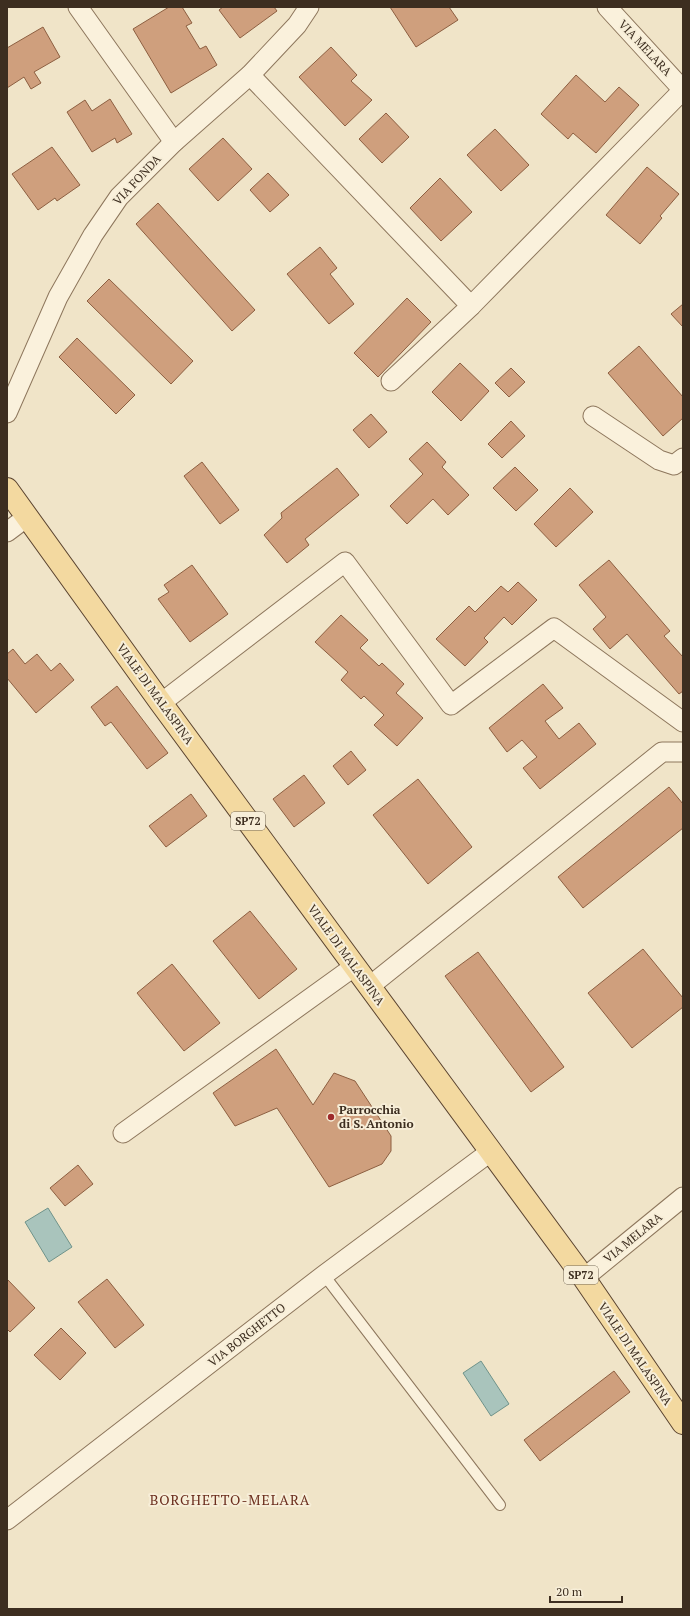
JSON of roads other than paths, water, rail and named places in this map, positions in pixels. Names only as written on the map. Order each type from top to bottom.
[{"type":"main road","name":"VIALE DI MALASPINA","points":[[7,489],[161,703],[584,1278],[683,1423]]},
{"type":"street","points":[[78,7],[174,142]]},
{"type":"street","name":"VIA FONDA","points":[[7,413],[58,297],[93,234],[119,197],[174,142],[250,75],[297,25],[309,7]]},
{"type":"street","name":"VIA MELARA","points":[[607,7],[683,90]]},
{"type":"street","points":[[250,75],[472,306]]},
{"type":"street","points":[[391,381],[472,306],[683,90]]},
{"type":"street","points":[[592,416],[659,460],[674,465],[683,458]]},
{"type":"street","points":[[7,532],[27,517]]},
{"type":"street","points":[[161,703],[345,562],[451,705],[554,628],[683,722]]},
{"type":"street","points":[[370,986],[662,752],[683,752]]},
{"type":"street","points":[[123,1133],[355,966]]},
{"type":"street","name":"VIA BORGHETTO","points":[[7,1520],[324,1275],[490,1152]]},
{"type":"street","name":"VIA MELARA","points":[[584,1278],[683,1197]]},
{"type":"lane","points":[[324,1275],[500,1505]]},
{"type":"water","points":[[48,1208],[72,1247],[49,1262],[25,1222]]},
{"type":"water","points":[[481,1361],[509,1404],[491,1416],[463,1373]]},
{"type":"place","name":"Parrocchia di S. Antonio","points":[[331,1117]]},
{"type":"district","name":"BORGHETTO-MELARA","points":[[230,1500]]}]
